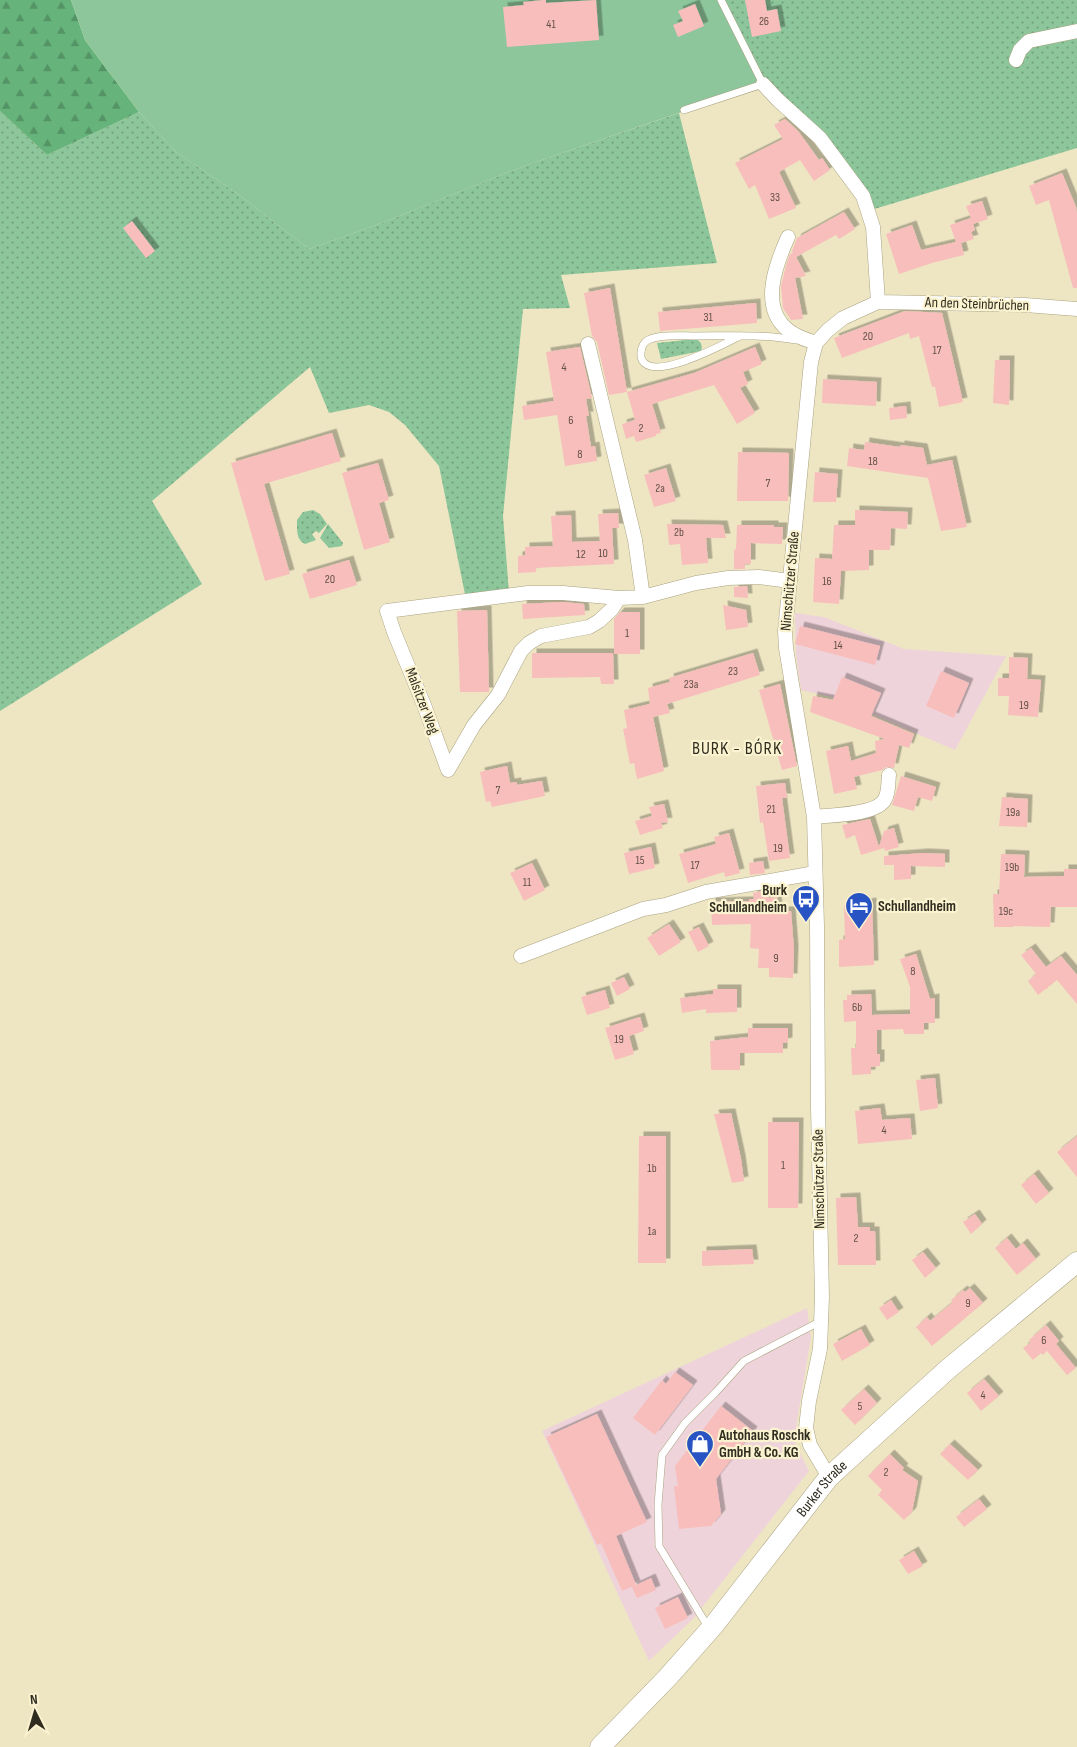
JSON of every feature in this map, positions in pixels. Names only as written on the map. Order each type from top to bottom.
[{"type":"street","points":[[1016,60],[1020,50],[1029,41],[1077,31]]},
{"type":"street","points":[[763,84],[820,138],[863,196],[873,227],[878,302],[843,318],[816,343],[796,335],[783,326],[778,320],[774,304],[773,276],[777,261],[788,237]]},
{"type":"street","name":"An den Steinbrüchen","points":[[878,302],[1026,305],[1077,309]]},
{"type":"street","name":"Nimschützer Straße","points":[[816,343],[811,362],[785,631],[786,648],[814,817],[822,1297],[820,1348],[809,1401],[806,1428],[810,1445],[829,1477]]},
{"type":"street","points":[[588,344],[635,540],[643,596]]},
{"type":"street","name":"Malsitzer Weg","points":[[619,598],[612,609],[589,627],[541,636],[529,643],[521,651],[498,695],[474,725],[448,770],[387,611],[528,593],[564,593],[619,598],[643,596],[696,582],[728,578],[759,577],[790,580]]},
{"type":"street","points":[[814,817],[871,810],[881,805],[887,794],[889,775]]},
{"type":"street","points":[[521,956],[643,909],[666,905],[706,892],[815,873]]},
{"type":"street","name":"Burker Straße","points":[[600,1747],[668,1677],[710,1630],[772,1553],[829,1477],[948,1369],[1077,1262]]},
{"type":"lane","points":[[684,110],[763,84],[720,0]]},
{"type":"lane","points":[[740,336],[667,366],[652,367],[643,361],[641,357],[642,346],[649,339],[671,337],[740,336],[781,337],[816,343]]},
{"type":"lane","points":[[710,1630],[659,1546],[658,1498],[662,1455],[685,1423],[744,1361],[821,1321]]},
{"type":"shaded area","points":[[795,613],[824,617],[904,649],[1006,656],[955,750],[831,697],[801,690],[796,655]]},
{"type":"shaded area","points":[[807,1308],[811,1337],[794,1440],[809,1471],[693,1619],[649,1661],[542,1431]]},
{"type":"green space","points":[[0,0],[71,0],[85,40],[139,112],[47,155],[0,111]]},
{"type":"green space","points":[[71,0],[721,0],[763,84],[524,166],[379,224],[309,249],[238,194],[176,152],[139,112],[85,40]]},
{"type":"green space","points":[[721,0],[1077,0],[1077,148],[871,210],[820,138],[763,84]]},
{"type":"green space","points":[[0,111],[47,155],[139,112],[176,152],[238,194],[309,249],[379,224],[524,166],[679,113],[717,263],[561,275],[570,308],[523,309],[503,516],[509,593],[466,599],[439,466],[405,425],[389,412],[369,405],[329,413],[310,367],[152,501],[202,584],[0,711]]},
{"type":"green space","points":[[695,339],[701,344],[701,351],[661,359],[657,343]]},
{"type":"green space","points":[[313,510],[320,514],[327,524],[319,533],[316,531],[312,534],[316,540],[305,544],[299,537],[297,520],[303,512]]},
{"type":"green space","points":[[328,524],[343,543],[342,546],[329,548],[320,538]]},
{"type":"building","points":[[546,0],[546,3],[596,0],[599,40],[507,47],[503,7],[524,5],[523,2]]},
{"type":"building","points":[[745,0],[765,0],[767,11],[777,9],[781,31],[752,37]]},
{"type":"building","points":[[695,4],[704,26],[678,37],[673,25],[683,21],[678,11]]},
{"type":"building","points":[[785,119],[798,131],[819,160],[822,158],[830,170],[814,181],[800,160],[779,172],[796,208],[769,219],[755,185],[749,189],[735,163],[783,139],[774,125]]},
{"type":"building","points":[[1062,173],[1077,214],[1077,288],[1073,288],[1049,200],[1036,205],[1029,186]]},
{"type":"building","points":[[982,201],[988,219],[973,224],[975,230],[971,232],[974,239],[961,243],[964,255],[899,274],[886,234],[912,225],[921,250],[956,242],[950,225],[971,218],[966,206]]},
{"type":"building","points":[[844,212],[855,229],[839,239],[836,235],[796,257],[806,276],[795,278],[803,319],[791,320],[783,308],[781,286],[787,262],[790,254],[793,253],[797,238]]},
{"type":"building","points":[[132,221],[155,251],[146,258],[123,228]]},
{"type":"building","points":[[610,288],[627,392],[609,395],[597,342],[592,336],[584,293]]},
{"type":"building","points":[[756,303],[757,323],[660,331],[658,312]]},
{"type":"building","points":[[905,311],[942,313],[963,402],[939,407],[935,387],[932,387],[919,336],[910,339],[909,333],[842,358],[834,338]]},
{"type":"building","points":[[580,347],[592,398],[586,399],[589,416],[586,416],[591,447],[595,446],[597,461],[565,466],[557,415],[524,420],[522,406],[554,401],[546,352]]},
{"type":"building","points":[[755,347],[762,364],[743,372],[748,384],[740,388],[755,413],[737,424],[714,385],[652,404],[661,433],[636,442],[634,436],[626,439],[622,424],[635,420],[627,392],[694,373]]},
{"type":"building","points":[[995,360],[1010,360],[1009,405],[993,403]]},
{"type":"building","points":[[823,379],[877,382],[876,406],[822,403]]},
{"type":"building","points":[[906,406],[907,418],[890,420],[889,408]]},
{"type":"building","points":[[332,433],[341,461],[264,484],[290,574],[265,581],[231,463]]},
{"type":"building","points":[[865,442],[923,448],[927,465],[952,460],[967,527],[941,531],[928,478],[847,466],[849,448],[864,450]]},
{"type":"building","points":[[738,452],[789,453],[788,501],[737,501]]},
{"type":"building","points":[[378,463],[389,500],[379,503],[390,542],[364,550],[342,473]]},
{"type":"building","points":[[666,468],[676,501],[654,507],[644,475]]},
{"type":"building","points":[[815,472],[838,474],[836,502],[813,502]]},
{"type":"building","points":[[855,510],[908,512],[907,529],[891,528],[890,550],[869,550],[869,570],[841,571],[839,604],[813,602],[815,558],[832,559],[834,525],[855,525]]},
{"type":"building","points":[[618,513],[619,528],[612,528],[614,564],[536,568],[536,572],[518,573],[518,556],[525,555],[525,547],[553,546],[551,516],[571,515],[572,542],[600,541],[598,514]]},
{"type":"building","points":[[667,524],[723,525],[726,538],[706,538],[708,563],[682,565],[680,544],[669,545]]},
{"type":"building","points":[[737,525],[774,525],[774,527],[783,527],[782,544],[751,543],[751,564],[745,564],[745,569],[734,569]]},
{"type":"building","points":[[349,560],[357,585],[310,599],[302,574]]},
{"type":"building","points":[[747,586],[748,598],[734,597],[734,587]]},
{"type":"building","points":[[563,602],[584,604],[585,615],[523,619],[522,604]]},
{"type":"building","points":[[723,605],[746,610],[748,627],[726,630]]},
{"type":"building","points":[[487,610],[489,692],[460,692],[457,611]]},
{"type":"building","points":[[620,612],[640,612],[640,654],[614,654],[614,619]]},
{"type":"building","points":[[800,626],[880,646],[875,665],[795,644]]},
{"type":"building","points":[[532,653],[613,653],[614,684],[601,684],[600,677],[532,678]]},
{"type":"building","points":[[753,653],[760,675],[667,704],[670,713],[653,717],[664,771],[637,779],[634,763],[630,764],[623,729],[627,728],[624,710],[650,704],[648,688],[670,682],[669,678]]},
{"type":"building","points":[[1009,657],[1028,658],[1027,679],[1041,680],[1038,717],[1008,715],[1009,696],[998,696],[998,678],[1009,678]]},
{"type":"building","points":[[941,671],[969,683],[954,718],[926,706]]},
{"type":"building","points":[[842,677],[881,693],[871,716],[914,734],[909,748],[899,745],[894,768],[886,767],[882,770],[854,777],[857,789],[834,794],[826,751],[848,746],[851,761],[876,753],[875,741],[885,739],[810,712],[813,696],[833,700]]},
{"type":"building","points":[[780,684],[797,766],[782,770],[759,690]]},
{"type":"building","points":[[507,766],[510,783],[517,782],[517,785],[542,781],[545,796],[492,807],[490,801],[486,802],[480,772]]},
{"type":"building","points":[[901,776],[936,787],[932,801],[918,797],[914,811],[892,805]]},
{"type":"building","points":[[785,783],[787,798],[782,798],[790,858],[769,861],[763,822],[760,823],[756,786]]},
{"type":"building","points":[[1002,797],[1028,799],[1027,827],[999,826]]},
{"type":"building","points":[[664,804],[668,822],[661,823],[663,828],[640,835],[635,821],[652,816],[649,807]]},
{"type":"building","points":[[870,819],[879,847],[884,831],[894,828],[899,847],[885,851],[884,848],[861,855],[855,835],[846,839],[842,825]]},
{"type":"building","points":[[729,833],[740,873],[725,877],[724,872],[688,883],[679,854],[716,844],[714,837]]},
{"type":"building","points":[[651,847],[655,868],[629,874],[624,853]]},
{"type":"building","points":[[924,853],[945,854],[945,867],[911,866],[911,879],[894,880],[894,865],[884,865],[884,856]]},
{"type":"building","points":[[1001,854],[1025,855],[1024,877],[1064,876],[1064,869],[1077,869],[1077,907],[1051,907],[1050,927],[994,927],[993,894],[999,894]]},
{"type":"building","points":[[763,861],[765,873],[750,875],[749,863]]},
{"type":"building","points":[[532,863],[545,890],[524,901],[510,873]]},
{"type":"building","points":[[767,890],[769,898],[777,897],[778,911],[791,911],[794,950],[793,978],[769,977],[769,968],[758,968],[759,949],[750,948],[751,924],[712,925],[711,902],[749,901],[749,899],[754,899],[753,893]]},
{"type":"building","points":[[856,900],[864,900],[866,903],[872,902],[874,965],[839,967],[839,940],[845,939],[844,905],[852,905]]},
{"type":"building","points":[[669,924],[681,942],[659,956],[647,938]]},
{"type":"building","points":[[699,927],[709,946],[698,952],[688,932]]},
{"type":"building","points":[[1031,948],[1046,967],[1061,956],[1077,975],[1077,1004],[1057,980],[1038,995],[1028,981],[1036,974],[1021,955]]},
{"type":"building","points":[[916,954],[930,999],[935,998],[935,1023],[924,1023],[924,1034],[904,1034],[903,1029],[877,1030],[877,1054],[880,1054],[880,1066],[871,1067],[871,1074],[852,1075],[851,1048],[856,1048],[856,1021],[844,1022],[843,1000],[847,1000],[847,995],[871,994],[872,1015],[910,1014],[910,987],[900,959]]},
{"type":"building","points":[[624,977],[630,989],[617,996],[611,983]]},
{"type":"building","points":[[713,989],[737,989],[737,1012],[706,1013],[706,1009],[682,1013],[680,998],[713,994]]},
{"type":"building","points":[[605,990],[610,1008],[587,1015],[581,997]]},
{"type":"building","points":[[640,1017],[644,1031],[629,1036],[634,1054],[615,1060],[605,1028]]},
{"type":"building","points":[[748,1028],[788,1028],[788,1042],[783,1043],[783,1053],[740,1053],[740,1070],[711,1070],[710,1041],[748,1037]]},
{"type":"building","points":[[935,1078],[938,1108],[920,1111],[916,1080]]},
{"type":"building","points":[[880,1108],[882,1120],[910,1118],[912,1139],[858,1144],[855,1111]]},
{"type":"building","points":[[731,1113],[744,1181],[732,1183],[714,1114]]},
{"type":"building","points":[[768,1122],[799,1122],[798,1208],[768,1208]]},
{"type":"building","points":[[639,1136],[666,1136],[666,1263],[638,1263]]},
{"type":"building","points":[[1077,1136],[1077,1177],[1057,1152]]},
{"type":"building","points":[[1034,1174],[1049,1193],[1036,1204],[1021,1185]]},
{"type":"building","points":[[856,1197],[858,1227],[870,1227],[870,1231],[875,1231],[876,1265],[838,1265],[836,1198]]},
{"type":"building","points":[[975,1214],[982,1224],[971,1234],[963,1222]]},
{"type":"building","points":[[1007,1238],[1016,1249],[1023,1243],[1036,1259],[1017,1275],[995,1248]]},
{"type":"building","points":[[752,1249],[754,1264],[702,1266],[702,1251]]},
{"type":"building","points":[[923,1252],[936,1268],[925,1278],[912,1260]]},
{"type":"building","points":[[970,1288],[983,1303],[932,1346],[916,1327],[927,1317],[930,1321],[953,1302],[951,1300],[963,1290],[965,1292]]},
{"type":"building","points":[[891,1300],[899,1312],[887,1320],[879,1308]]},
{"type":"building","points":[[1046,1325],[1059,1341],[1056,1344],[1076,1368],[1067,1375],[1047,1351],[1043,1355],[1041,1353],[1033,1360],[1023,1348]]},
{"type":"building","points":[[861,1329],[870,1345],[842,1361],[833,1344]]},
{"type":"building","points":[[675,1372],[693,1385],[655,1435],[633,1418],[662,1380],[666,1384]]},
{"type":"building","points":[[984,1379],[999,1396],[981,1411],[967,1393]]},
{"type":"building","points":[[864,1389],[877,1403],[855,1425],[841,1410]]},
{"type":"building","name":"Autohaus Roschk GmbH & Co. KG","points":[[721,1406],[753,1431],[716,1479],[721,1514],[711,1526],[679,1529],[674,1486],[678,1486],[675,1466]]},
{"type":"building","points":[[597,1414],[647,1522],[616,1536],[636,1585],[622,1591],[601,1543],[597,1545],[546,1437]]},
{"type":"building","points":[[950,1444],[978,1470],[968,1480],[940,1454]]},
{"type":"building","points":[[890,1454],[904,1468],[902,1470],[918,1481],[912,1512],[904,1520],[878,1495],[882,1490],[868,1476]]},
{"type":"building","points":[[979,1499],[987,1509],[964,1527],[956,1517]]},
{"type":"building","points":[[914,1551],[923,1566],[908,1574],[899,1560]]},
{"type":"building","points":[[651,1578],[656,1590],[637,1598],[632,1587]]},
{"type":"building","points":[[678,1597],[688,1618],[665,1629],[655,1608]]},
{"type":"place","name":"Burk Schullandheim","points":[[806,923]]},
{"type":"place","name":"Schullandheim","points":[[859,930]]},
{"type":"place","name":"Autohaus Roschk GmbH & Co. KG","points":[[700,1468]]},
{"type":"district","name":"BURK - BÓRK","points":[[737,748]]}]
